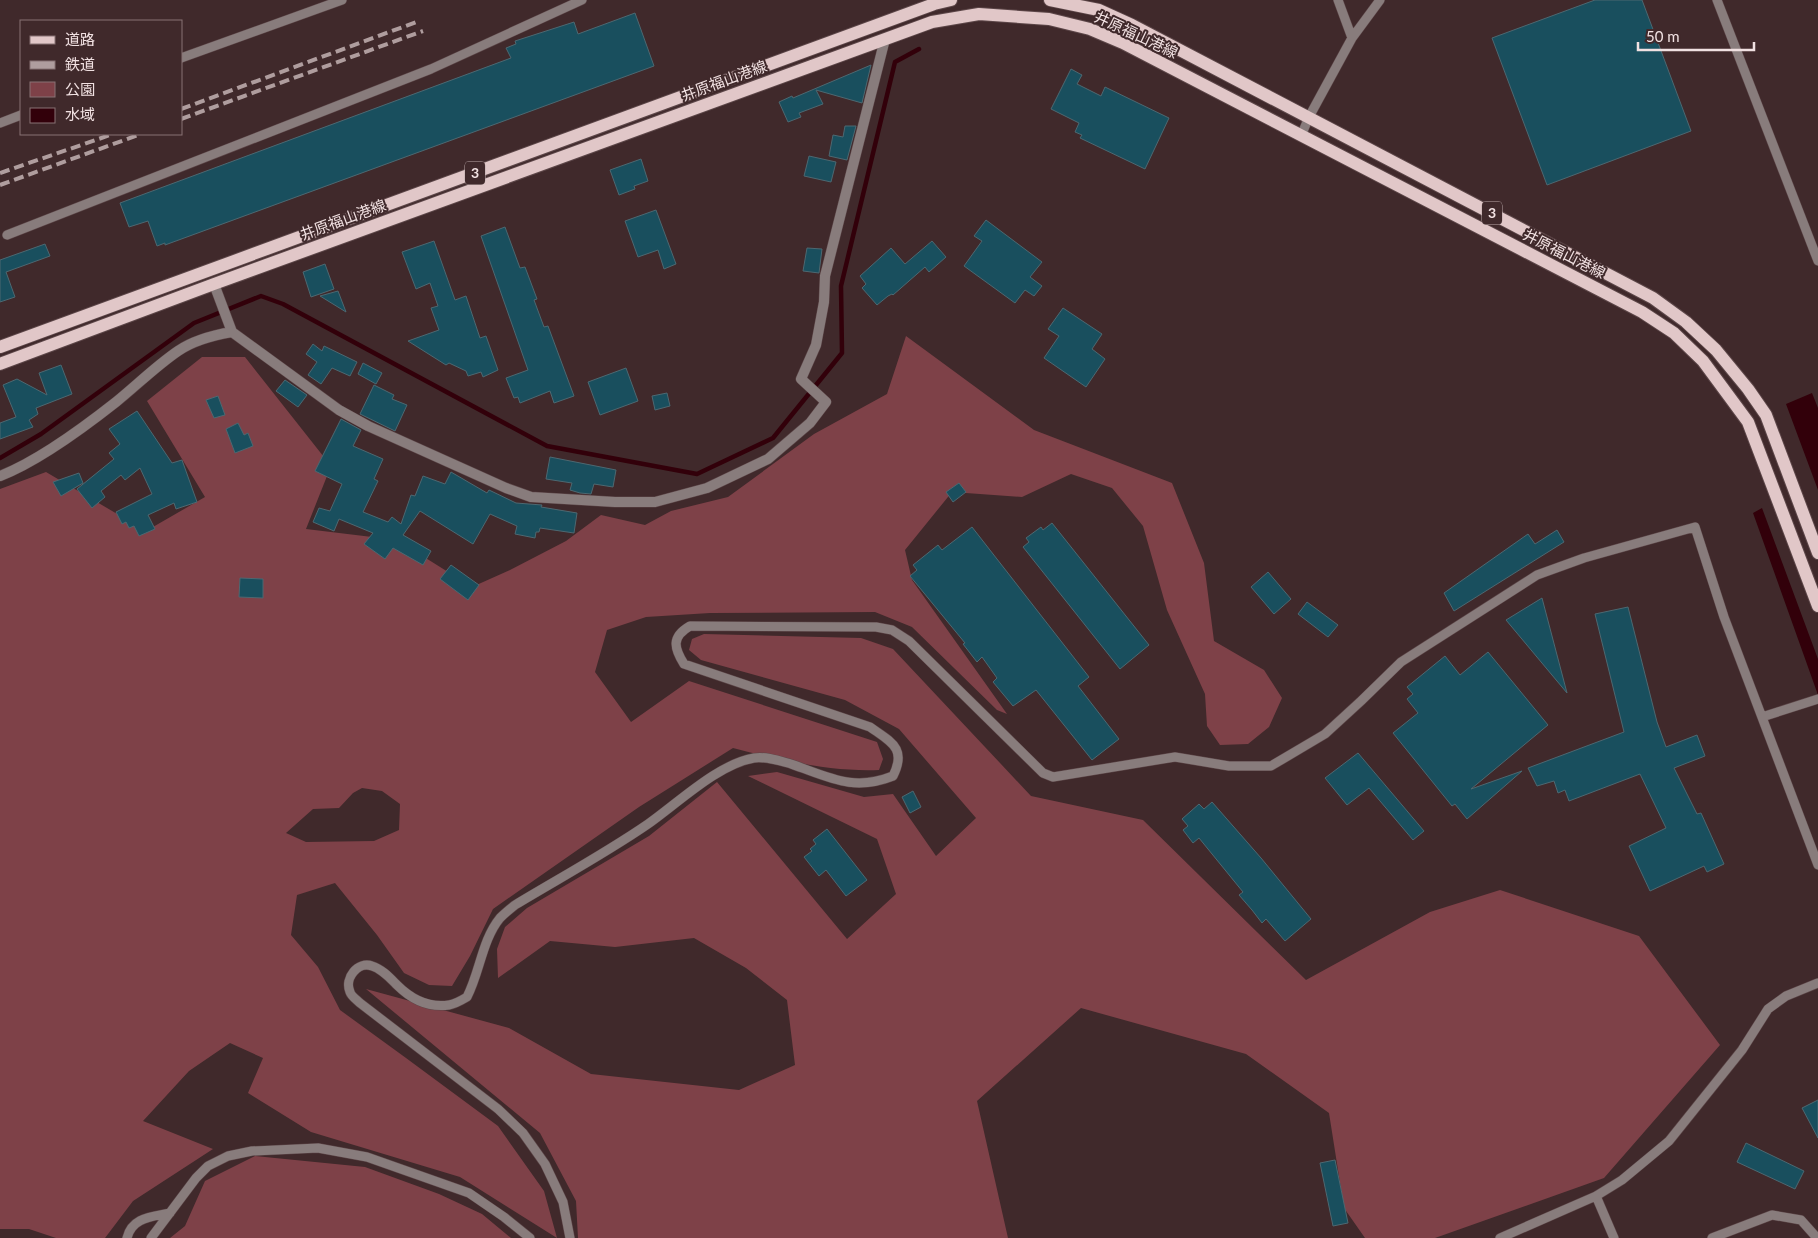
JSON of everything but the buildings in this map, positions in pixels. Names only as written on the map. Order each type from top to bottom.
[{"type":"main road","name":"井原福山港線","points":[[0,348],[915,11],[951,0]]},
{"type":"main road","name":"井原福山港線","points":[[1050,0],[1099,10],[1132,25],[1653,298],[1686,322],[1716,350],[1748,389],[1766,415],[1818,553]]},
{"type":"main road","name":"井原福山港線","points":[[0,364],[932,22],[979,14],[1049,19],[1090,29],[1123,44],[1642,312],[1674,333],[1703,361],[1748,422],[1818,606]]},
{"type":"street","points":[[214,284],[231,328],[338,410],[368,426],[489,481],[531,498],[615,502],[655,502],[707,488],[768,459],[810,423],[826,402],[801,379],[816,345],[824,302],[825,276],[885,40]]},
{"type":"street","points":[[0,476],[43,455],[114,404],[178,351],[192,343],[217,335],[231,328]]},
{"type":"lane","points":[[182,58],[342,0]]},
{"type":"lane","points":[[7,235],[431,70],[582,0]]},
{"type":"lane","points":[[1338,0],[1352,38]]},
{"type":"lane","points":[[1302,136],[1309,117],[1352,38],[1380,0]]},
{"type":"lane","points":[[1717,0],[1818,261]]},
{"type":"lane","points":[[0,123],[20,115]]},
{"type":"lane","points":[[570,1238],[563,1202],[545,1164],[523,1134],[498,1109],[360,1003],[350,993],[348,982],[352,972],[362,965],[372,966],[387,975],[406,995],[426,1004],[450,1004],[468,997],[488,938],[500,919],[515,905],[647,825],[708,779],[723,769],[740,762],[755,758],[778,760],[846,782],[861,784],[877,782],[893,776],[899,763],[899,753],[892,743],[870,727],[684,664],[677,653],[676,641],[681,631],[690,626],[876,627],[892,630],[909,641],[1043,773],[1052,777],[1175,757],[1229,766],[1271,766],[1325,734],[1400,662],[1537,575],[1584,558],[1695,527],[1724,616],[1818,865]]},
{"type":"lane","points":[[1762,717],[1818,699]]},
{"type":"lane","points":[[1500,1238],[1596,1196],[1622,1180],[1669,1141],[1742,1050],[1768,1009],[1786,996],[1818,983]]},
{"type":"lane","points":[[151,1238],[196,1178],[208,1166],[228,1156],[261,1150],[318,1148],[367,1156],[469,1193],[504,1216],[530,1238]]},
{"type":"lane","points":[[1596,1196],[1614,1238]]},
{"type":"lane","points":[[127,1238],[132,1225],[142,1220],[170,1214]]},
{"type":"lane","points":[[1712,1238],[1772,1215],[1801,1220],[1817,1238]]},
{"type":"green space","points":[[906,336],[1034,430],[1172,483],[1204,563],[1214,641],[1264,670],[1282,698],[1269,727],[1248,744],[1220,745],[1207,726],[1205,694],[1167,610],[1143,526],[1112,488],[1071,474],[1022,497],[952,492],[905,550],[912,580],[1007,714],[997,710],[912,627],[875,612],[710,613],[646,617],[607,630],[595,672],[631,722],[689,681],[877,742],[883,759],[879,770],[824,767],[787,761],[733,748],[639,807],[493,909],[470,956],[452,986],[429,985],[404,973],[377,935],[335,883],[297,895],[291,935],[318,967],[340,1010],[498,1126],[544,1191],[557,1238],[460,1177],[311,1132],[248,1093],[263,1058],[230,1043],[189,1071],[143,1121],[213,1149],[133,1201],[105,1238],[56,1238],[29,1229],[0,1229],[0,489],[46,472],[146,531],[205,497],[147,401],[202,357],[245,357],[331,466],[306,529],[397,540],[472,587],[566,541],[601,515],[645,525],[671,511],[728,497],[814,434],[887,394]],"holes":[[[362,788],[382,791],[400,804],[399,830],[374,841],[306,842],[286,833],[313,809],[339,808],[353,793]]]},
{"type":"green space","points":[[704,634],[861,638],[893,649],[1031,796],[1143,820],[1306,980],[1430,912],[1500,890],[1639,936],[1720,1045],[1604,1178],[1435,1238],[1365,1238],[1344,1208],[1329,1113],[1246,1054],[1081,1008],[977,1101],[1008,1238],[578,1238],[576,1201],[540,1133],[366,989],[509,1028],[591,1074],[739,1090],[795,1065],[787,1000],[746,968],[694,938],[615,947],[550,941],[498,978],[497,949],[505,927],[527,908],[649,836],[717,782],[847,939],[896,894],[877,839],[748,776],[777,772],[864,797],[893,794],[936,856],[976,818],[899,729],[845,700],[701,660],[689,650],[692,639]]},
{"type":"green space","points":[[255,1156],[365,1167],[439,1194],[482,1214],[511,1238],[170,1238],[185,1226],[205,1181]]},
{"type":"water","points":[[1812,393],[1818,408],[1818,490],[1786,404]]},
{"type":"water","points":[[1762,508],[1818,659],[1818,695],[1753,513]]},
{"type":"waterway","points":[[0,458],[41,434],[194,323],[261,296],[283,304],[547,446],[697,474],[773,438],[842,353],[841,286],[895,62],[919,49]]},
{"type":"railway","points":[[182,109],[419,21]]},
{"type":"railway","points":[[182,119],[423,31]]},
{"type":"railway","points":[[0,173],[110,135]]},
{"type":"railway","points":[[0,185],[138,135]]}]
